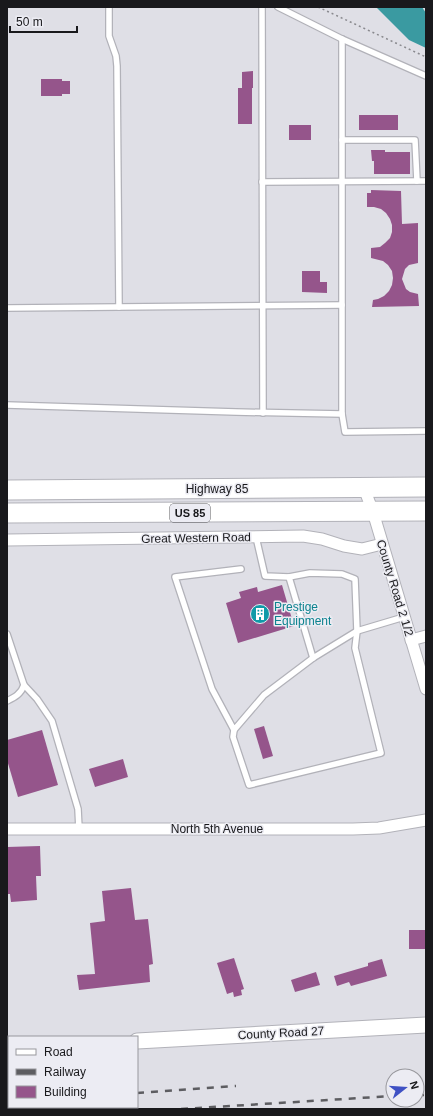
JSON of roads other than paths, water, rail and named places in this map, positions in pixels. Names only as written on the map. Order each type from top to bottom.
[{"type":"highway","name":"Highway 85","points":[[7,490],[426,487]]},
{"type":"highway","name":"Highway 85","points":[[7,513],[426,511]]},
{"type":"street","name":"County Road 2 1/2","points":[[364,488],[373,512],[426,689]]},
{"type":"street","name":"Great Western Road","points":[[7,540],[303,536],[362,549],[382,544]]},
{"type":"street","points":[[411,640],[426,636]]},
{"type":"street","name":"North 5th Avenue","points":[[7,829],[353,829],[379,828],[426,820]]},
{"type":"street","name":"County Road 27","points":[[138,1041],[426,1025]]},
{"type":"lane","points":[[109,7],[109,36],[116,56],[117,66],[119,307]]},
{"type":"lane","points":[[262,7],[263,413]]},
{"type":"lane","points":[[278,7],[342,39],[426,76]]},
{"type":"lane","points":[[342,39],[342,414],[345,432],[426,430]]},
{"type":"lane","points":[[342,140],[415,140],[417,181]]},
{"type":"lane","points":[[262,182],[426,181]]},
{"type":"lane","points":[[7,308],[342,305]]},
{"type":"lane","points":[[7,405],[342,414]]},
{"type":"lane","points":[[256,537],[265,576],[289,577],[310,573],[342,574],[355,579],[357,632],[355,648],[381,753],[249,785],[233,737],[234,730],[264,695],[314,658],[357,632],[404,617]]},
{"type":"lane","points":[[234,730],[212,689],[175,578],[241,569]]},
{"type":"lane","points":[[289,577],[314,658]]},
{"type":"lane","points":[[7,634],[24,685],[37,699],[52,721],[78,809],[80,829]]},
{"type":"lane","points":[[7,701],[19,694],[24,685]]},
{"type":"water","points":[[376,7],[422,7],[426,13],[426,48],[409,40]]},
{"type":"railway","points":[[138,1093],[236,1086]]},
{"type":"railway","points":[[181,1109],[385,1096]]},
{"type":"place","name":"Prestige Equipment","points":[[260,614]]}]
